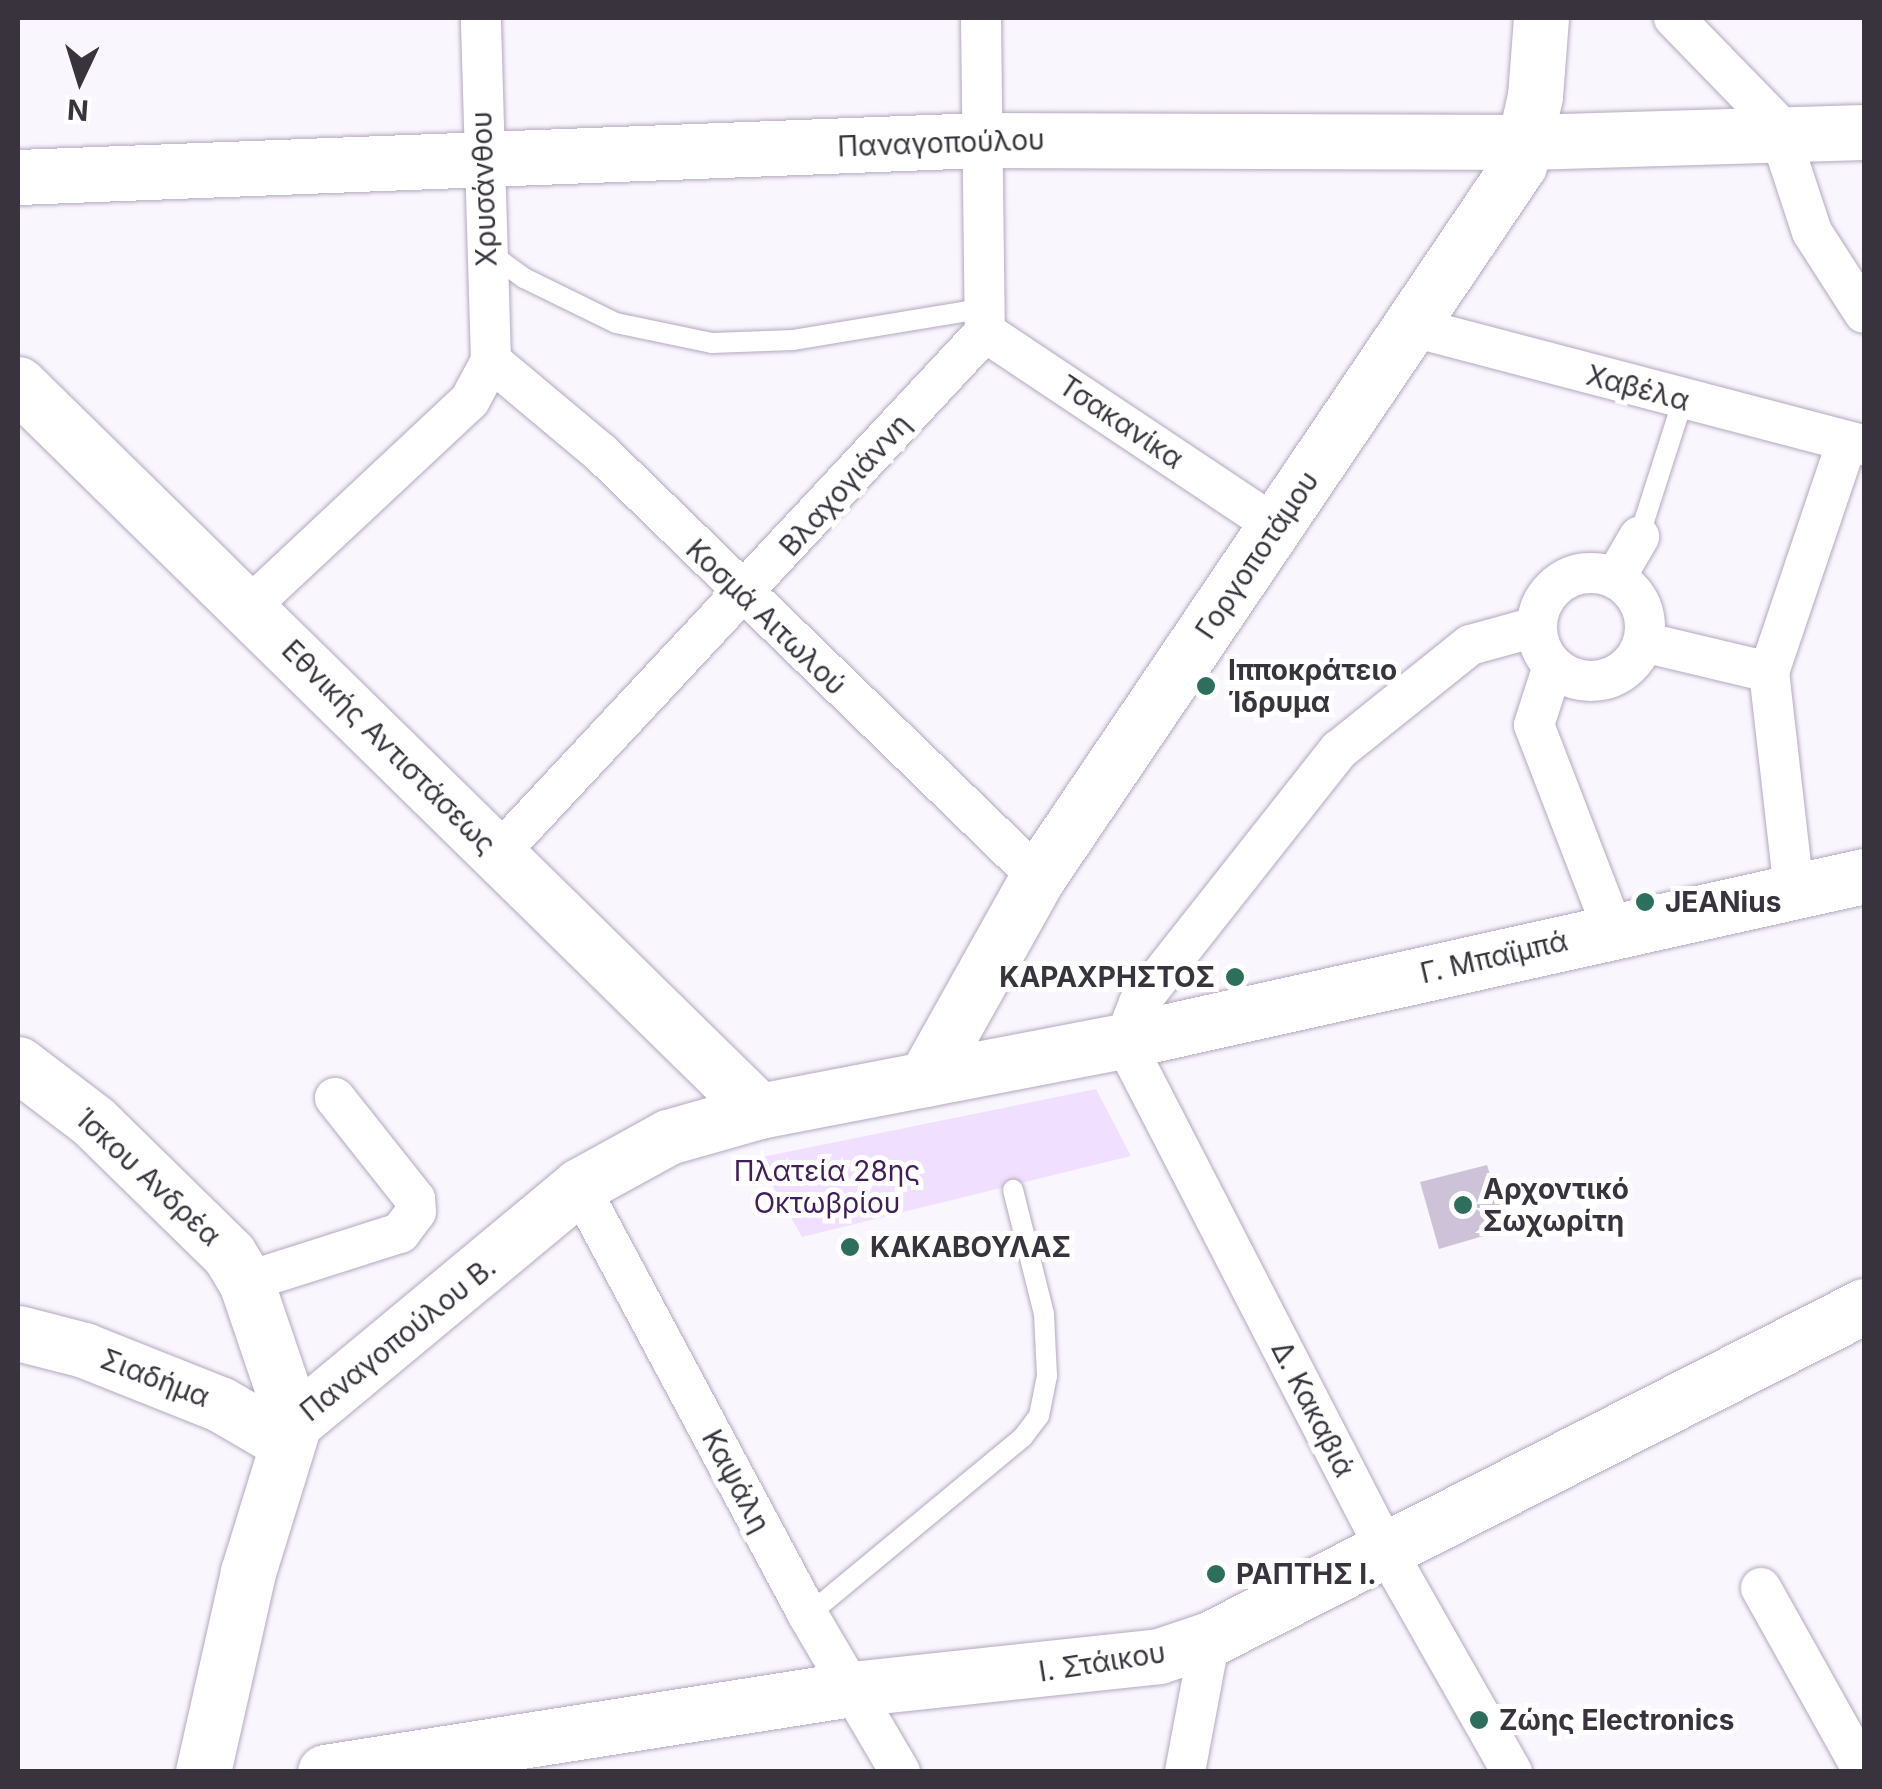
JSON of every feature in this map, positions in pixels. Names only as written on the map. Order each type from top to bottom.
[{"type":"street","name":"Χρυσάνθου","points":[[481,18],[482,162],[492,361]]},
{"type":"street","points":[[982,18],[986,320]]},
{"type":"street","name":"Γοργοποτάμου","points":[[925,1079],[1038,877],[1413,327],[1528,142],[1541,18]]},
{"type":"street","points":[[1674,18],[1784,137],[1812,232],[1864,313]]},
{"type":"street","name":"Παναγοπούλου","points":[[18,177],[982,140],[1528,142],[1864,132]]},
{"type":"street","name":"Τσακανίκα","points":[[986,320],[1276,526]]},
{"type":"street","name":"Βλαχογιάννη","points":[[497,855],[743,598],[986,320]]},
{"type":"street","name":"Χαβέλα","points":[[1413,327],[1856,444]]},
{"type":"street","points":[[250,606],[470,400],[492,361]]},
{"type":"street","name":"Κοσμά Αιτωλού","points":[[492,361],[601,453],[743,598],[1038,877]]},
{"type":"street","name":"Εθνικής Αντιστάσεως","points":[[18,384],[250,606],[497,855],[760,1111]]},
{"type":"street","points":[[1794,891],[1769,672],[1856,444]]},
{"type":"street","points":[[1615,578],[1639,537]]},
{"type":"street","points":[[1572,575],[1615,578],[1643,610],[1642,642],[1628,667],[1610,678],[1570,678],[1553,666],[1536,626],[1540,605],[1572,575]]},
{"type":"street","points":[[760,1111],[1124,1041],[1139,1003],[1338,750],[1470,645],[1536,626]]},
{"type":"street","points":[[1642,642],[1769,672]]},
{"type":"street","points":[[1553,666],[1534,725],[1613,930]]},
{"type":"street","name":"Γ. Μπαϊμπά","points":[[1124,1041],[1864,876]]},
{"type":"street","name":"Δ. Κακαβιά","points":[[1124,1041],[1386,1550],[1512,1772]]},
{"type":"street","name":"Ίσκου Ανδρέα","points":[[18,1064],[154,1177],[215,1237],[246,1282],[290,1432]]},
{"type":"street","points":[[246,1282],[400,1232],[416,1212],[415,1199],[335,1098]]},
{"type":"street","name":"Παναγοπούλου Β.","points":[[203,1772],[290,1432],[579,1186],[668,1137],[760,1111]]},
{"type":"street","name":"Καψάλη","points":[[579,1186],[808,1615],[900,1772]]},
{"type":"street","name":"Ι. Στάικου","points":[[326,1772],[443,1764],[851,1689],[1104,1667],[1210,1639],[1864,1306]]},
{"type":"street","name":"Σιαδήμα","points":[[18,1334],[84,1350],[290,1432]]},
{"type":"street","points":[[1761,1588],[1864,1772]]},
{"type":"street","points":[[1185,1772],[1210,1639]]},
{"type":"lane","points":[[485,250],[524,278],[616,323],[712,343],[793,340],[934,316],[986,320]]},
{"type":"lane","points":[[1639,537],[1683,400]]},
{"type":"lane","points":[[808,1615],[1023,1437],[1039,1416],[1046,1327],[1013,1190]]},
{"type":"green space","name":"Πλατεία 28ης Οκτωβρίου","points":[[1096,1089],[1131,1156],[802,1237],[757,1158]]},
{"type":"building","name":"Αρχοντικό Σωχωρίτη","points":[[1487,1165],[1507,1229],[1439,1249],[1420,1182]]},
{"type":"place","name":"Ιπποκράτειο Ίδρυμα","points":[[1206,686]]},
{"type":"place","name":"JEANius","points":[[1645,902]]},
{"type":"place","name":"ΚΑΡΑΧΡΗΣΤΟΣ","points":[[1235,977]]},
{"type":"place","name":"Αρχοντικό Σωχωρίτη","points":[[1463,1205]]},
{"type":"place","name":"ΚΑΚΑΒΟΥΛΑΣ","points":[[850,1247]]},
{"type":"place","name":"ΡΑΠΤΗΣ Ι.","points":[[1216,1574]]},
{"type":"place","name":"Ζώης Electronics","points":[[1479,1720]]}]
